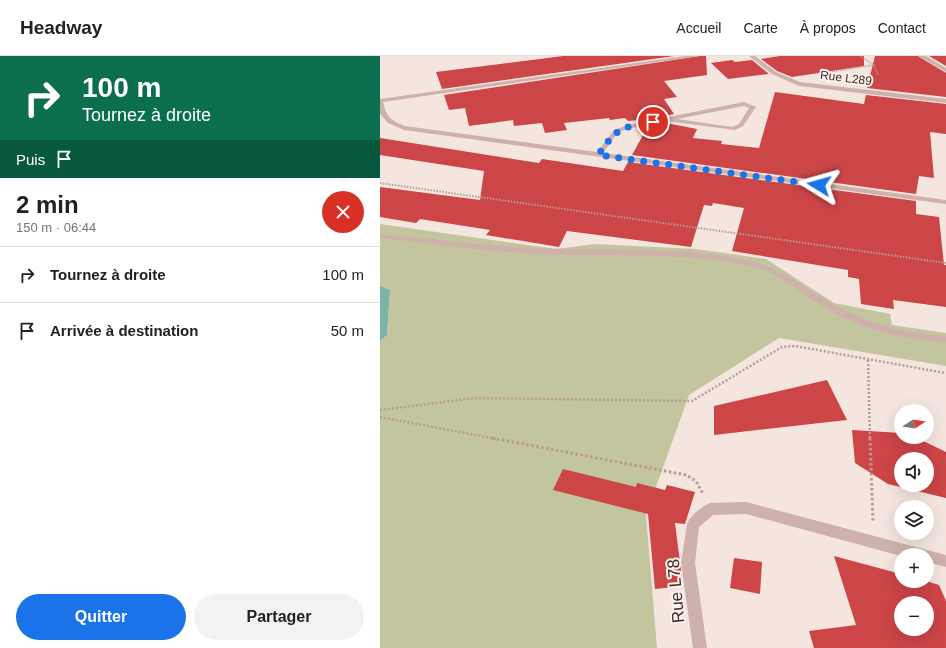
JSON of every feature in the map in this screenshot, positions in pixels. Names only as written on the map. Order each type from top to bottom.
[{"type":"street","points":[[696,56],[380,102],[382,114],[385,119],[393,125],[404,128],[946,202]]},
{"type":"street","name":"Rue L289","points":[[752,56],[774,73],[799,84],[946,101]]},
{"type":"street","points":[[922,56],[946,70]]},
{"type":"street","points":[[598,155],[616,131],[630,126],[744,104],[754,107],[741,125],[733,128],[665,120]]},
{"type":"street","points":[[380,236],[536,250],[659,252],[720,258],[750,263],[764,266],[782,275],[844,314],[869,325],[906,336],[946,339]]},
{"type":"street","points":[[710,509],[746,508],[896,548]]},
{"type":"street","name":"Rue L78","points":[[700,648],[688,563],[693,524],[710,509]]},
{"type":"street","points":[[934,558],[946,561]]},
{"type":"path","points":[[860,56],[874,65],[878,75]]},
{"type":"path","points":[[821,73],[874,65]]},
{"type":"path","points":[[380,183],[946,263]]},
{"type":"path","points":[[380,410],[474,398],[692,401],[782,347],[795,346],[945,373]]},
{"type":"path","points":[[868,360],[874,523]]},
{"type":"path","points":[[380,417],[686,475],[696,481],[710,509]]},
{"type":"green space","points":[[380,224],[556,249],[595,244],[696,249],[766,259],[834,303],[890,314],[892,325],[946,333],[946,366],[779,338],[689,395],[646,515],[657,648],[380,648],[380,341],[387,335],[390,290],[380,286]]},
{"type":"water","points":[[380,286],[390,290],[387,335],[380,341]]},
{"type":"building","points":[[563,56],[674,56],[442,89],[436,72]]},
{"type":"building","points":[[706,56],[707,75],[664,81],[677,97],[664,99],[674,114],[652,119],[628,121],[625,118],[610,120],[609,118],[564,123],[567,130],[545,133],[542,123],[514,126],[513,120],[469,126],[465,108],[449,110],[444,95]]},
{"type":"building","points":[[780,56],[864,56],[864,66],[792,77],[777,71],[761,59]]},
{"type":"building","points":[[875,56],[918,56],[946,73],[946,97],[867,88]]},
{"type":"building","points":[[929,56],[946,56],[946,66]]},
{"type":"building","points":[[732,60],[735,62],[752,60],[769,74],[728,79],[711,63]]},
{"type":"building","points":[[775,92],[864,104],[866,95],[946,104],[946,134],[930,132],[934,178],[919,176],[916,194],[632,155],[648,126],[666,123],[697,129],[693,138],[722,141],[721,144],[759,148]]},
{"type":"building","points":[[380,138],[539,163],[542,159],[623,171],[628,162],[916,201],[916,214],[939,217],[944,265],[946,265],[946,307],[893,300],[894,309],[861,304],[859,279],[848,277],[848,270],[732,251],[744,208],[713,203],[712,206],[704,205],[691,247],[567,231],[559,247],[486,235],[490,230],[420,219],[416,223],[380,217],[380,187],[480,200],[484,171],[380,155]]},
{"type":"building","points":[[827,380],[847,420],[714,435],[714,406]]},
{"type":"building","points":[[852,430],[894,433],[894,444],[929,444],[946,452],[946,498],[921,492],[934,492],[934,452],[894,452],[894,485],[888,484],[855,463]]},
{"type":"building","points":[[563,469],[636,487],[637,483],[665,490],[667,485],[695,492],[685,524],[675,523],[683,586],[655,589],[648,514],[553,490]]},
{"type":"building","points":[[834,556],[894,572],[894,588],[934,588],[934,583],[939,585],[946,601],[946,648],[814,648],[809,631],[856,625]]},
{"type":"building","points":[[734,558],[762,562],[760,594],[730,588]]},
{"type":"route","points":[[653,122],[630,126],[616,131],[598,155],[819,185]]}]
